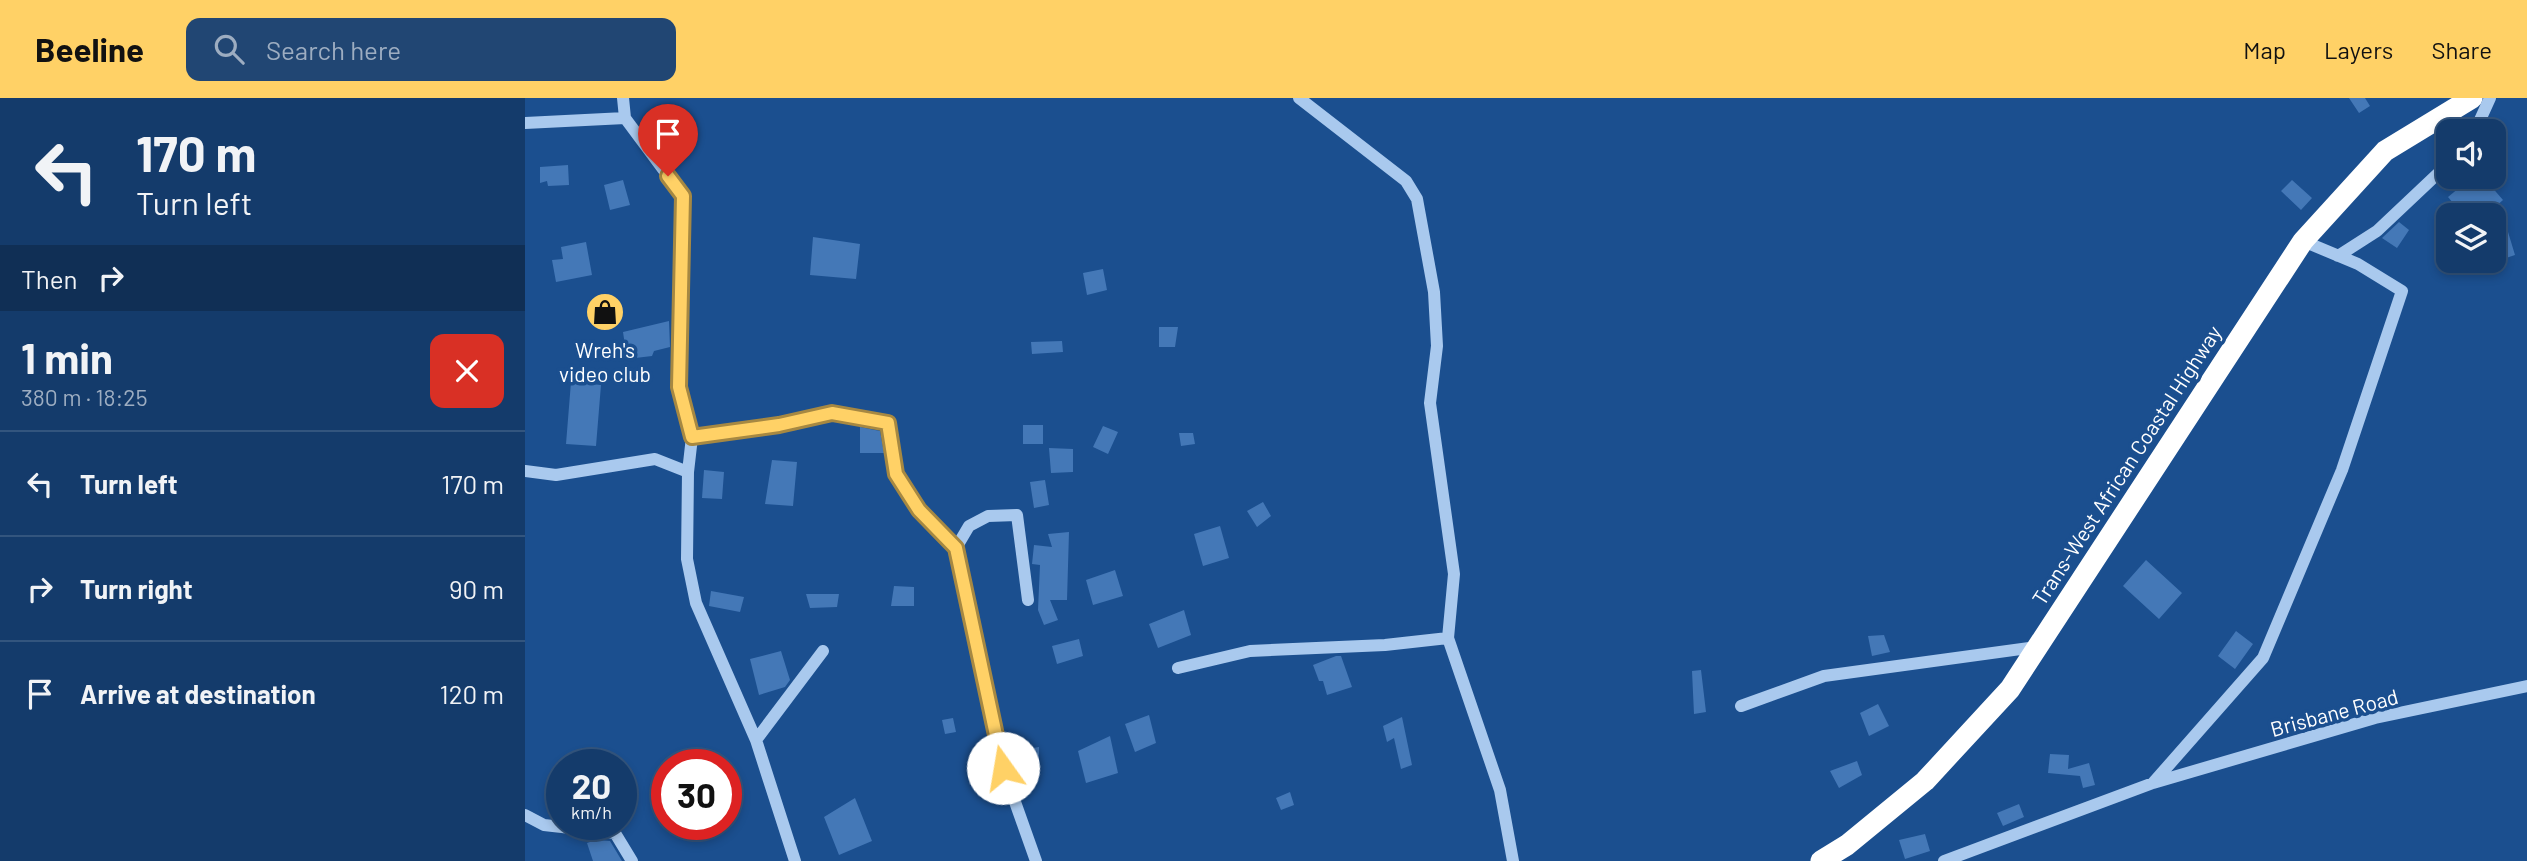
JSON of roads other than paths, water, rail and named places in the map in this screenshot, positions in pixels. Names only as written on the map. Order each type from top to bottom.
[{"type":"highway","name":"Trans-West African Coastal Highway","points":[[1821,861],[1847,845],[1925,781],[2010,689],[2303,241],[2385,151],[2472,98]]},
{"type":"street","points":[[623,98],[625,118],[683,196],[679,387],[692,437],[688,472],[687,559],[696,603],[756,740],[795,861]]},
{"type":"street","points":[[1299,98],[1406,181],[1417,199],[1434,292],[1437,346],[1430,403],[1454,574],[1448,638],[1500,790],[1513,861]]},
{"type":"street","points":[[2480,119],[2490,98]]},
{"type":"street","points":[[525,123],[625,118]]},
{"type":"street","points":[[2338,256],[2377,231],[2436,175]]},
{"type":"street","points":[[2153,783],[2263,659],[2342,470],[2402,291],[2338,256],[2303,241]]},
{"type":"street","points":[[692,437],[779,425],[832,413],[888,423],[896,474],[919,510],[956,548],[1003,768],[1036,861]]},
{"type":"street","points":[[525,471],[555,475],[655,459],[688,472]]},
{"type":"street","points":[[956,548],[969,526],[988,516],[1017,515],[1028,600]]},
{"type":"street","points":[[1178,668],[1250,651],[1385,645],[1448,638]]},
{"type":"street","points":[[1741,706],[1823,676],[2036,647]]},
{"type":"street","points":[[756,740],[823,650]]},
{"type":"street","name":"Brisbane Road","points":[[1944,861],[2153,783],[2375,718],[2527,686]]},
{"type":"street","points":[[525,815],[544,825],[615,833],[632,861]]},
{"type":"place","name":"Wreh's video club","points":[[605,312]]}]
